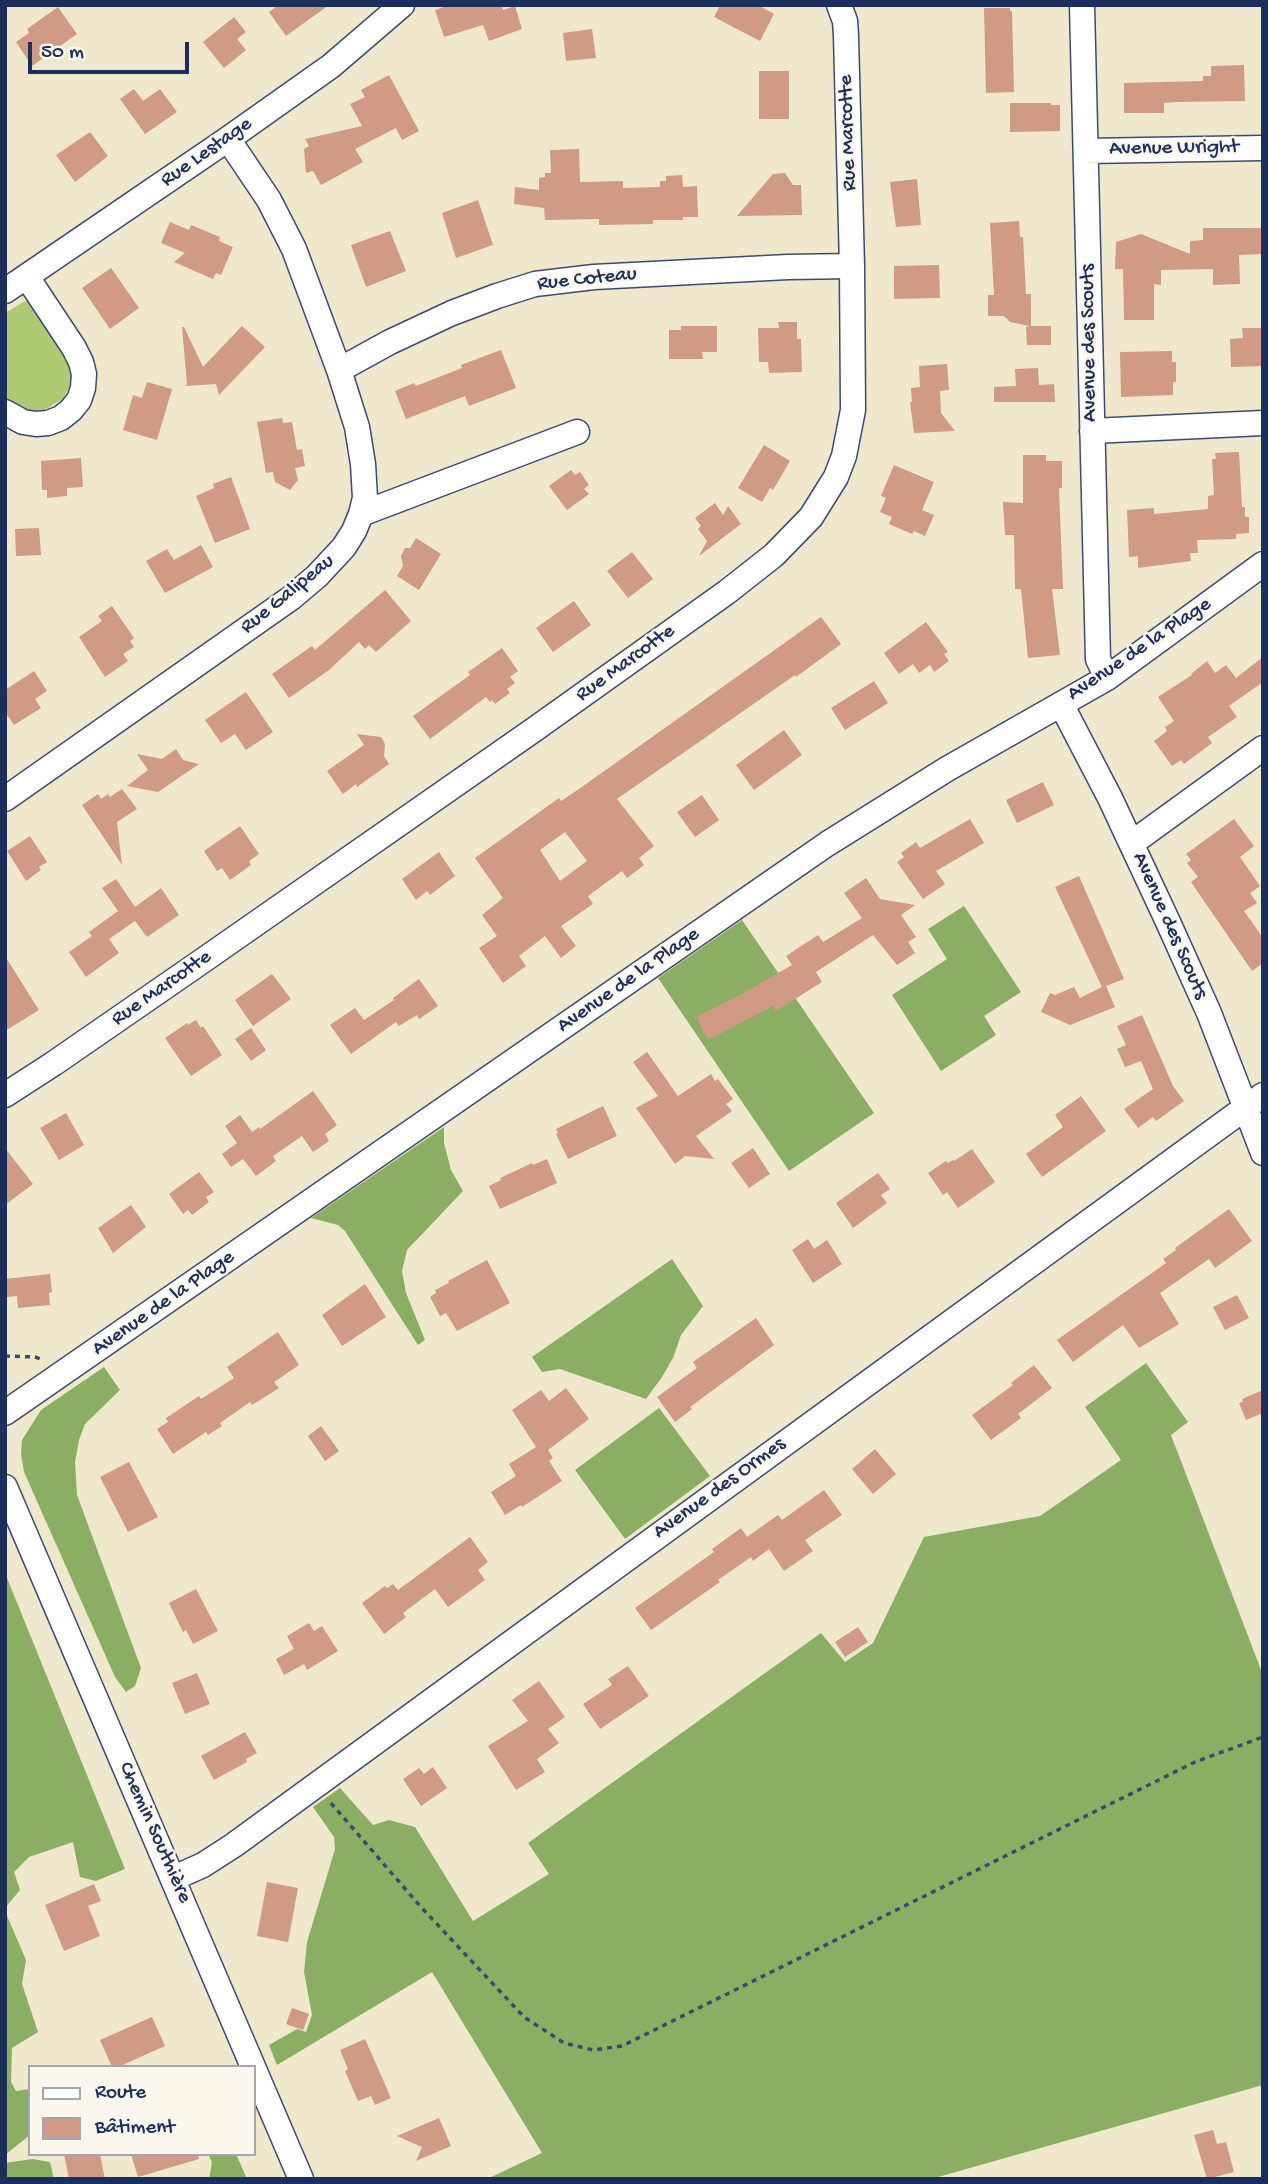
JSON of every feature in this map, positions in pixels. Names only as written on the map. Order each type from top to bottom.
[{"type":"street","name":"Rue Lestage","points":[[5,291],[229,139],[331,66],[402,5]]},
{"type":"street","name":"Avenue des Scouts","points":[[1082,5],[1098,659],[1107,678]]},
{"type":"street","name":"Rue Marcotte","points":[[5,1094],[75,1049],[535,729],[751,574],[796,535],[811,517],[830,488],[844,456],[853,410],[846,36],[840,7]]},
{"type":"street","name":"Rue Galipeau","points":[[5,799],[291,598],[317,576],[344,547],[361,514],[365,498],[363,464],[357,427],[340,370],[295,249],[269,200],[229,139]]},
{"type":"street","name":"Avenue Wright","points":[[1086,151],[1263,148]]},
{"type":"street","name":"Rue Coteau","points":[[340,370],[390,342],[452,313],[535,284],[594,276],[852,266]]},
{"type":"street","points":[[5,412],[23,422],[48,423],[71,410],[79,400],[83,388],[84,374],[78,355],[27,277]]},
{"type":"street","points":[[1092,431],[1263,423]]},
{"type":"street","points":[[361,514],[577,432]]},
{"type":"street","name":"Avenue de la Plage","points":[[5,1413],[827,844],[947,769],[1107,678],[1263,564]]},
{"type":"street","name":"Avenue des Scouts","points":[[1061,705],[1132,844],[1209,1013],[1254,1101],[1263,1153]]},
{"type":"street","points":[[1132,844],[1263,748]]},
{"type":"street","name":"Avenue des Ormes","points":[[174,1878],[217,1856],[1254,1101]]},
{"type":"street","name":"Chemin Southière","points":[[5,1487],[253,2065]]},
{"type":"street","name":"Chemin Southière","points":[[256,2072],[301,2179]]},
{"type":"path","points":[[5,1356],[40,1359],[55,1379]]},
{"type":"path","points":[[315,1785],[420,1906],[524,2017],[564,2043],[593,2050],[622,2046],[1195,1762],[1263,1737]]},
{"type":"green space","points":[[25,301],[30,302],[69,360],[72,371],[72,381],[63,399],[44,410],[24,410],[5,400],[5,313]]},
{"type":"green space","points":[[964,906],[1021,992],[984,1016],[996,1035],[941,1071],[892,995],[947,959],[928,929]]},
{"type":"green space","points":[[742,920],[874,1113],[789,1171],[658,978]]},
{"type":"green space","points":[[444,1127],[444,1143],[451,1170],[463,1191],[407,1250],[402,1271],[406,1293],[425,1340],[418,1345],[345,1231],[338,1225],[311,1218]]},
{"type":"green space","points":[[672,1259],[703,1306],[681,1335],[673,1358],[646,1399],[560,1369],[542,1372],[532,1357]]},
{"type":"green space","points":[[1146,1363],[1188,1422],[1171,1435],[1263,1675],[1263,2085],[931,2179],[487,2179],[542,2153],[432,1972],[277,2065],[269,2045],[297,2029],[306,2032],[312,2015],[304,1972],[307,1942],[335,1849],[334,1837],[313,1807],[340,1788],[373,1825],[389,1820],[415,1827],[473,1921],[549,1874],[528,1843],[821,1633],[845,1662],[873,1643],[924,1537],[1040,1516],[1121,1460],[1085,1407]]},
{"type":"green space","points":[[104,1367],[120,1390],[85,1424],[75,1462],[77,1495],[141,1668],[135,1686],[126,1692],[115,1677],[24,1472],[21,1454],[22,1440],[41,1410]]},
{"type":"green space","points":[[659,1408],[710,1476],[625,1539],[575,1470]]},
{"type":"green space","points":[[5,1573],[125,1869],[96,1881],[80,1877],[73,1842],[29,1857],[14,1872],[20,1890],[5,1908]]},
{"type":"green space","points":[[5,1911],[26,1960],[22,1984],[38,2032],[12,2048],[11,2082],[16,2091],[28,2089],[28,2137],[5,2155]]},
{"type":"green space","points":[[209,2156],[237,2156],[247,2179],[209,2179],[212,2162]]},
{"type":"green space","points":[[32,2159],[50,2162],[54,2179],[5,2179],[5,2163]]},
{"type":"building","points":[[278,5],[329,5],[286,36],[269,12]]},
{"type":"building","points":[[450,5],[502,5],[503,10],[515,6],[522,29],[489,41],[483,25],[444,37],[435,10]]},
{"type":"building","points":[[720,5],[758,5],[774,14],[760,41],[714,17]]},
{"type":"building","points":[[58,7],[77,34],[32,66],[16,42],[29,33],[27,29]]},
{"type":"building","points":[[984,8],[1010,8],[1012,11],[1014,92],[986,93]]},
{"type":"building","points":[[234,17],[246,32],[237,39],[246,50],[224,68],[203,42]]},
{"type":"building","points":[[592,29],[596,58],[566,61],[563,33]]},
{"type":"building","points":[[1244,65],[1245,101],[1164,103],[1164,113],[1124,113],[1124,83],[1203,81],[1203,76],[1211,76],[1211,66]]},
{"type":"building","points":[[759,71],[789,71],[789,119],[759,119]]},
{"type":"building","points":[[389,75],[419,131],[402,140],[396,128],[355,149],[363,162],[321,185],[313,171],[306,173],[304,149],[309,146],[305,139],[362,126],[350,104],[365,97],[361,90]]},
{"type":"building","points":[[134,89],[143,101],[160,89],[177,112],[145,134],[120,99]]},
{"type":"building","points":[[1010,103],[1060,105],[1060,131],[1010,132]]},
{"type":"building","points":[[90,132],[108,156],[75,182],[56,155]]},
{"type":"building","points":[[579,149],[580,182],[623,181],[623,188],[660,187],[660,181],[666,181],[666,176],[682,175],[683,187],[697,186],[698,217],[653,220],[653,224],[599,225],[599,219],[545,220],[544,208],[514,204],[515,187],[539,190],[539,178],[545,177],[545,173],[551,173],[550,150]]},
{"type":"building","points":[[785,173],[793,185],[801,185],[802,215],[737,216],[773,174]]},
{"type":"building","points":[[917,179],[921,225],[896,227],[890,182]]},
{"type":"building","points":[[478,200],[493,245],[456,258],[442,213]]},
{"type":"building","points":[[1019,221],[1020,237],[1023,237],[1026,294],[1031,294],[1031,326],[1051,326],[1051,345],[1027,345],[1026,327],[1030,326],[1010,322],[1004,316],[988,316],[988,295],[994,295],[990,223]]},
{"type":"building","points":[[170,222],[189,230],[191,225],[220,237],[219,241],[233,247],[221,275],[216,273],[213,279],[174,262],[185,253],[161,243]]},
{"type":"building","points":[[1203,228],[1263,228],[1263,254],[1239,255],[1240,284],[1213,285],[1213,269],[1161,270],[1161,285],[1154,284],[1154,320],[1124,320],[1123,269],[1115,269],[1116,242],[1141,234],[1190,254],[1190,241],[1203,240]]},
{"type":"building","points":[[390,231],[406,271],[366,287],[351,245]]},
{"type":"building","points":[[939,265],[940,298],[894,299],[894,266]]},
{"type":"building","points":[[111,268],[139,308],[110,329],[82,288]]},
{"type":"building","points":[[778,322],[797,322],[797,339],[801,339],[802,372],[769,373],[768,362],[759,362],[758,328],[779,328]]},
{"type":"building","points":[[242,326],[265,347],[219,395],[216,384],[185,386],[182,327],[203,367]]},
{"type":"building","points":[[681,326],[717,326],[717,352],[702,352],[703,359],[669,359],[669,330],[681,330]]},
{"type":"building","points":[[1242,328],[1262,328],[1263,366],[1231,367],[1230,339],[1243,338]]},
{"type":"building","points":[[501,350],[516,388],[469,406],[465,396],[406,419],[395,391],[414,383],[416,386]]},
{"type":"building","points":[[1172,351],[1172,362],[1176,362],[1173,395],[1121,397],[1120,352]]},
{"type":"building","points":[[947,364],[949,390],[940,391],[941,413],[955,431],[914,433],[911,388],[920,387],[919,366]]},
{"type":"building","points":[[1038,368],[1039,385],[1054,384],[1055,402],[994,402],[994,387],[1016,386],[1015,369]]},
{"type":"building","points":[[147,382],[172,389],[157,440],[123,430],[133,395],[142,398]]},
{"type":"building","points":[[282,418],[283,423],[292,422],[297,450],[302,449],[305,466],[295,468],[298,480],[290,490],[275,482],[273,472],[266,473],[257,422]]},
{"type":"building","points":[[764,445],[790,461],[773,490],[770,488],[762,502],[738,488]]},
{"type":"building","points":[[1239,452],[1242,507],[1245,507],[1245,517],[1249,517],[1249,533],[1236,534],[1236,539],[1197,540],[1198,553],[1190,553],[1191,561],[1138,568],[1138,556],[1129,557],[1127,510],[1154,508],[1154,514],[1208,509],[1208,496],[1214,495],[1212,459],[1216,459],[1215,453]]},
{"type":"building","points":[[1023,455],[1046,455],[1046,461],[1062,461],[1062,488],[1059,488],[1063,589],[1052,589],[1060,655],[1028,658],[1021,589],[1015,589],[1014,535],[1005,535],[1003,502],[1023,503]]},
{"type":"building","points":[[81,458],[83,487],[67,488],[67,496],[47,498],[47,490],[42,490],[41,461]]},
{"type":"building","points":[[894,465],[934,482],[922,510],[934,515],[925,536],[914,531],[912,534],[889,524],[892,517],[880,512],[886,498],[881,496]]},
{"type":"building","points":[[571,470],[575,475],[580,472],[589,485],[584,489],[589,494],[567,510],[549,486]]},
{"type":"building","points":[[231,477],[250,529],[215,543],[196,496],[214,488],[213,484]]},
{"type":"building","points":[[715,503],[723,515],[728,506],[741,524],[699,556],[707,541],[698,529],[701,526],[695,518]]},
{"type":"building","points":[[39,528],[41,555],[16,556],[15,529]]},
{"type":"building","points":[[416,538],[441,554],[419,590],[397,576],[403,566],[401,556],[405,548],[410,548]]},
{"type":"building","points":[[201,545],[213,567],[165,593],[146,561],[167,549],[174,560]]},
{"type":"building","points":[[632,552],[653,579],[628,598],[607,571]]},
{"type":"building","points":[[385,590],[411,621],[376,652],[369,645],[365,649],[359,642],[329,670],[289,698],[272,674],[312,646],[315,650]]},
{"type":"building","points":[[574,601],[591,625],[553,652],[536,628]]},
{"type":"building","points":[[112,606],[134,638],[130,641],[134,647],[123,654],[128,661],[105,677],[79,637],[102,621],[98,616]]},
{"type":"building","points":[[821,617],[841,644],[617,799],[654,846],[639,858],[644,865],[627,878],[622,871],[588,896],[593,904],[561,926],[576,946],[561,958],[545,936],[519,956],[526,966],[503,983],[479,948],[497,936],[482,915],[503,898],[475,858],[559,798],[561,801]],"holes":[[[565,832],[587,861],[560,881],[540,850]]]},
{"type":"building","points":[[926,622],[948,652],[944,654],[949,661],[934,672],[930,665],[919,673],[913,664],[899,674],[884,653]]},
{"type":"building","points":[[502,648],[518,671],[510,677],[515,683],[507,689],[510,693],[495,704],[486,697],[430,739],[413,716]]},
{"type":"building","points":[[1263,657],[1263,682],[1229,706],[1237,717],[1208,737],[1212,743],[1184,764],[1181,760],[1172,766],[1154,741],[1167,731],[1165,727],[1174,721],[1158,697],[1192,675],[1207,661],[1215,673],[1226,665],[1236,678]]},
{"type":"building","points":[[34,671],[47,691],[35,699],[41,708],[14,725],[5,712],[5,690]]},
{"type":"building","points":[[874,681],[888,703],[845,730],[831,708]]},
{"type":"building","points":[[246,692],[273,732],[246,750],[235,734],[221,743],[205,720]]},
{"type":"building","points":[[784,730],[802,755],[754,790],[736,765]]},
{"type":"building","points":[[357,734],[381,737],[385,744],[384,756],[389,764],[343,794],[327,771],[364,745]]},
{"type":"building","points":[[176,749],[183,760],[199,764],[158,792],[127,786],[148,770],[137,754],[162,759]]},
{"type":"building","points":[[1043,782],[1054,805],[1017,823],[1006,800]]},
{"type":"building","points":[[122,789],[137,809],[117,822],[122,865],[82,805],[98,794],[101,799]]},
{"type":"building","points":[[702,795],[719,820],[695,837],[677,812]]},
{"type":"building","points":[[970,819],[984,843],[936,871],[945,884],[923,899],[897,862],[904,857],[901,853],[916,842],[920,848]]},
{"type":"building","points":[[1234,819],[1254,846],[1240,857],[1260,886],[1250,893],[1257,903],[1244,911],[1263,938],[1263,963],[1252,971],[1191,882],[1198,877],[1187,863],[1191,860],[1186,854]]},
{"type":"building","points":[[240,826],[259,854],[249,861],[251,865],[230,880],[222,868],[217,871],[204,851]]},
{"type":"building","points":[[30,836],[47,862],[26,881],[7,851]]},
{"type":"building","points":[[439,852],[455,876],[430,895],[427,891],[416,900],[402,879]]},
{"type":"building","points":[[1079,876],[1124,979],[1106,986],[1115,1007],[1070,1025],[1041,1012],[1050,993],[1055,995],[1074,987],[1080,998],[1102,987],[1055,887]]},
{"type":"building","points":[[866,878],[880,899],[915,905],[901,915],[916,937],[908,942],[915,953],[897,965],[873,935],[816,972],[822,982],[776,1011],[773,1006],[708,1040],[696,1017],[792,965],[786,956],[818,935],[823,942],[862,918],[844,893]]},
{"type":"building","points":[[116,879],[135,907],[161,888],[179,915],[147,937],[135,921],[109,939],[119,953],[86,977],[69,952],[92,936],[89,932],[118,911],[102,888]]},
{"type":"building","points":[[5,956],[39,1010],[5,1031]]},
{"type":"building","points":[[272,974],[291,999],[253,1026],[235,1000]]},
{"type":"building","points":[[419,979],[438,1006],[419,1019],[417,1015],[399,1026],[396,1022],[351,1054],[330,1025],[355,1008],[364,1020]]},
{"type":"building","points":[[1142,1015],[1173,1086],[1184,1101],[1156,1121],[1153,1117],[1138,1128],[1124,1109],[1153,1089],[1141,1061],[1125,1067],[1117,1049],[1126,1045],[1117,1026]]},
{"type":"building","points":[[196,1020],[222,1055],[191,1076],[165,1038]]},
{"type":"building","points":[[251,1028],[266,1050],[251,1061],[235,1039]]},
{"type":"building","points":[[647,1052],[678,1096],[711,1074],[733,1099],[726,1104],[732,1111],[696,1136],[714,1159],[685,1156],[675,1164],[636,1108],[658,1096],[633,1062]]},
{"type":"building","points":[[313,1091],[337,1125],[325,1134],[329,1141],[313,1152],[302,1136],[273,1156],[276,1161],[256,1176],[243,1159],[231,1167],[222,1154],[237,1143],[225,1126],[240,1115],[252,1132],[259,1127],[260,1129]]},
{"type":"building","points":[[1081,1096],[1106,1131],[1042,1177],[1026,1154],[1063,1127],[1055,1115]]},
{"type":"building","points":[[603,1106],[617,1136],[568,1159],[556,1129]]},
{"type":"building","points":[[66,1113],[84,1145],[59,1160],[40,1128]]},
{"type":"building","points":[[5,1148],[33,1184],[5,1205]]},
{"type":"building","points":[[753,1148],[770,1174],[749,1188],[731,1163]]},
{"type":"building","points":[[972,1149],[995,1182],[958,1208],[947,1192],[943,1195],[928,1173]]},
{"type":"building","points":[[547,1159],[557,1183],[500,1209],[489,1186],[532,1163],[533,1165]]},
{"type":"building","points":[[199,1172],[214,1192],[206,1197],[209,1202],[192,1215],[188,1210],[183,1214],[169,1194]]},
{"type":"building","points":[[878,1173],[890,1189],[881,1195],[887,1203],[853,1228],[836,1203]]},
{"type":"building","points":[[131,1205],[146,1227],[113,1253],[98,1228]]},
{"type":"building","points":[[1229,1209],[1252,1241],[1215,1268],[1209,1259],[1160,1293],[1179,1324],[1139,1348],[1123,1325],[1073,1362],[1057,1340],[1166,1263],[1163,1259],[1176,1250],[1175,1248]]},
{"type":"building","points":[[808,1239],[814,1249],[827,1240],[842,1264],[813,1283],[792,1250]]},
{"type":"building","points":[[487,1260],[510,1303],[457,1331],[446,1313],[440,1316],[430,1297],[436,1293],[435,1290],[449,1283],[448,1281]]},
{"type":"building","points":[[50,1274],[50,1305],[18,1308],[17,1296],[7,1297],[5,1279]]},
{"type":"building","points":[[365,1284],[386,1317],[342,1346],[322,1315]]},
{"type":"building","points":[[1237,1295],[1249,1318],[1225,1330],[1213,1307]]},
{"type":"building","points":[[756,1318],[774,1345],[690,1407],[692,1409],[675,1422],[657,1397],[697,1368],[693,1362]]},
{"type":"building","points":[[278,1332],[299,1365],[274,1382],[279,1388],[252,1405],[250,1402],[220,1423],[222,1426],[208,1435],[206,1432],[173,1454],[157,1429],[168,1422],[166,1418],[199,1396],[201,1399],[234,1378],[227,1367]]},
{"type":"building","points":[[1034,1365],[1052,1388],[1018,1414],[1021,1418],[991,1440],[972,1415],[1013,1385],[1011,1383]]},
{"type":"building","points":[[566,1388],[589,1419],[548,1450],[553,1458],[549,1461],[562,1481],[505,1515],[491,1492],[516,1476],[509,1464],[536,1447],[512,1410],[541,1390],[549,1401]]},
{"type":"building","points":[[1263,1390],[1263,1413],[1246,1420],[1239,1403]]},
{"type":"building","points":[[321,1426],[339,1451],[325,1461],[308,1436]]},
{"type":"building","points":[[875,1449],[896,1474],[873,1494],[852,1469]]},
{"type":"building","points":[[129,1462],[158,1517],[128,1532],[100,1477]]},
{"type":"building","points":[[824,1490],[842,1515],[805,1540],[813,1551],[784,1571],[769,1549],[753,1561],[751,1557],[651,1630],[635,1608],[714,1552],[712,1549],[741,1528],[747,1537],[778,1515],[782,1520]]},
{"type":"building","points":[[470,1537],[488,1562],[478,1570],[485,1580],[448,1607],[435,1589],[403,1613],[406,1617],[384,1634],[362,1603],[385,1586],[387,1588],[393,1584],[398,1590]]},
{"type":"building","points":[[196,1589],[218,1631],[193,1644],[186,1630],[183,1632],[169,1603]]},
{"type":"building","points":[[309,1623],[314,1631],[322,1626],[338,1651],[307,1670],[304,1664],[284,1675],[276,1659],[294,1649],[287,1636]]},
{"type":"building","points":[[858,1627],[868,1642],[845,1657],[835,1642]]},
{"type":"building","points":[[628,1666],[649,1696],[600,1729],[583,1704],[612,1685],[608,1679]]},
{"type":"building","points":[[197,1673],[210,1704],[185,1714],[172,1683]]},
{"type":"building","points":[[539,1681],[565,1717],[548,1729],[559,1743],[537,1759],[545,1772],[516,1790],[488,1746],[528,1721],[512,1700]]},
{"type":"building","points":[[245,1732],[257,1753],[246,1759],[247,1762],[214,1780],[201,1756]]},
{"type":"building","points":[[433,1767],[447,1788],[421,1806],[403,1779],[419,1768],[424,1774]]},
{"type":"building","points":[[267,1882],[298,1888],[288,1942],[257,1936]]},
{"type":"building","points":[[94,1884],[101,1901],[88,1906],[100,1936],[64,1951],[45,1905]]},
{"type":"building","points":[[292,2008],[309,2014],[303,2030],[286,2024]]},
{"type":"building","points":[[152,2017],[165,2046],[122,2065],[111,2065],[100,2040]]},
{"type":"building","points":[[365,2039],[391,2098],[375,2105],[371,2096],[358,2101],[345,2071],[348,2069],[340,2050]]},
{"type":"building","points":[[439,2118],[451,2146],[416,2161],[422,2147],[397,2136]]},
{"type":"building","points":[[1213,2130],[1217,2144],[1226,2142],[1234,2172],[1207,2179],[1194,2135]]},
{"type":"building","points":[[64,2156],[100,2156],[105,2179],[69,2179]]},
{"type":"building","points":[[132,2156],[198,2156],[199,2159],[138,2177]]}]
